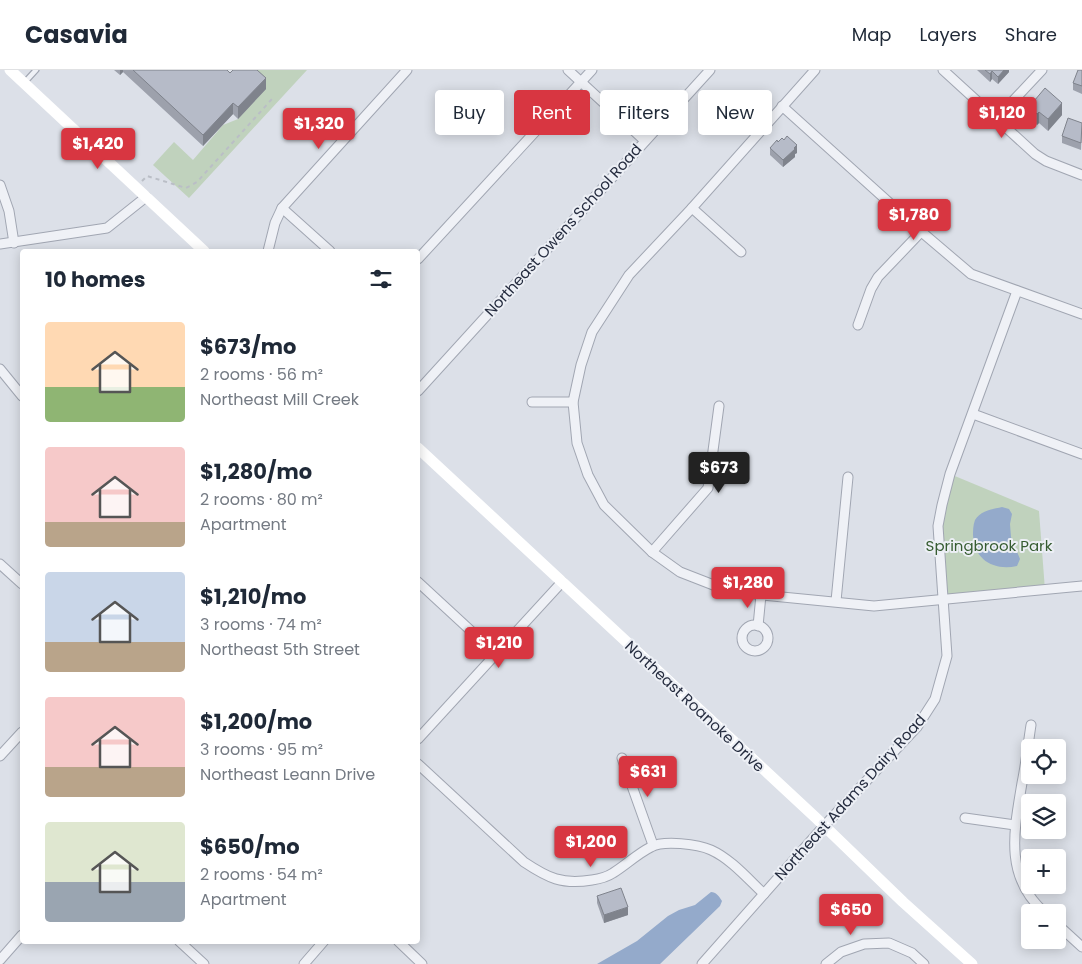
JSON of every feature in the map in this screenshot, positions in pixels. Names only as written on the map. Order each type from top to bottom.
[{"type":"street","points":[[10,70],[202,249]]},
{"type":"street","points":[[268,249],[275,223],[282,208],[407,70]]},
{"type":"street","points":[[568,70],[645,141]]},
{"type":"street","points":[[420,257],[592,70]]},
{"type":"street","name":"Northeast Owens School Road","points":[[420,389],[710,70]]},
{"type":"street","points":[[816,70],[629,275],[592,332],[581,365],[573,402],[577,443],[588,475],[604,505],[652,552],[680,572],[716,586],[761,595],[874,606],[1082,586]]},
{"type":"street","points":[[943,70],[1041,157],[1082,175]]},
{"type":"street","points":[[997,118],[1042,70]]},
{"type":"street","points":[[782,106],[957,264],[972,274],[1082,314]]},
{"type":"street","points":[[0,185],[9,211],[14,243]]},
{"type":"street","points":[[0,244],[107,228],[146,197]]},
{"type":"street","points":[[282,208],[328,249]]},
{"type":"street","points":[[692,208],[741,252]]},
{"type":"street","points":[[858,325],[871,289],[878,277],[921,232]]},
{"type":"street","name":"Northeast Adams Dairy Road","points":[[702,964],[824,826],[917,727],[935,700],[947,656],[938,526],[942,505],[950,474],[1017,291]]},
{"type":"street","points":[[0,369],[20,394]]},
{"type":"street","points":[[532,402],[573,402]]},
{"type":"street","points":[[652,552],[708,488],[719,406]]},
{"type":"street","points":[[973,414],[1082,454]]},
{"type":"street","name":"Northeast Roanoke Drive","points":[[420,450],[903,902],[972,964]]},
{"type":"street","points":[[836,601],[848,477]]},
{"type":"street","points":[[0,564],[20,582]]},
{"type":"street","points":[[420,738],[562,582]]},
{"type":"street","points":[[420,584],[496,654]]},
{"type":"street","points":[[758,626],[761,595]]},
{"type":"street","points":[[1031,725],[1015,825],[1015,858],[1020,879],[1028,895],[1036,904]]},
{"type":"street","points":[[1,752],[20,734]]},
{"type":"street","points":[[622,758],[653,845]]},
{"type":"street","points":[[420,766],[524,862],[542,874],[559,881],[578,882],[611,875],[653,845],[675,843],[710,850],[724,858],[764,894]]},
{"type":"street","points":[[965,818],[1015,825]]},
{"type":"street","points":[[1066,932],[1082,947]]},
{"type":"street","points":[[0,960],[20,937]]},
{"type":"street","points":[[826,964],[841,952],[864,944],[890,943],[912,953],[924,964]]},
{"type":"street","points":[[182,944],[204,964]]},
{"type":"street","points":[[304,964],[321,944]]},
{"type":"street","points":[[401,944],[422,964]]},
{"type":"lane","points":[[24,83],[36,70]]},
{"type":"path","points":[[142,181],[147,176],[186,188],[197,182],[272,99]]},
{"type":"green space","points":[[245,70],[307,70],[189,198],[153,165],[174,142],[193,160],[223,125],[238,119]]},
{"type":"green space","name":"Springbrook Park","points":[[950,474],[1039,511],[1045,590],[944,600],[938,526]]},
{"type":"water","points":[[1002,507],[1009,509],[1012,514],[1010,524],[1011,537],[1020,559],[1017,566],[1001,567],[987,562],[981,557],[974,544],[973,528],[977,517],[987,511]]},
{"type":"water","points":[[711,892],[721,899],[720,906],[660,964],[597,964],[637,941],[668,916],[695,905]]},
{"type":"building","points":[[133,70],[227,70],[230,73],[233,70],[257,70],[266,78],[238,107],[233,103],[203,135]]},
{"type":"building","points":[[985,70],[1004,70],[998,77],[992,71],[990,74]]},
{"type":"building","points":[[1078,70],[1082,70],[1082,86],[1073,83]]},
{"type":"building","points":[[1045,88],[1062,103],[1048,119],[1039,112],[1037,114],[1029,107]]},
{"type":"building","points":[[1068,118],[1082,123],[1081,143],[1062,136]]},
{"type":"building","points":[[787,136],[797,145],[783,160],[770,148],[777,140],[778,142],[782,138],[784,140]]},
{"type":"building","points":[[621,888],[628,907],[604,915],[597,896]]}]
